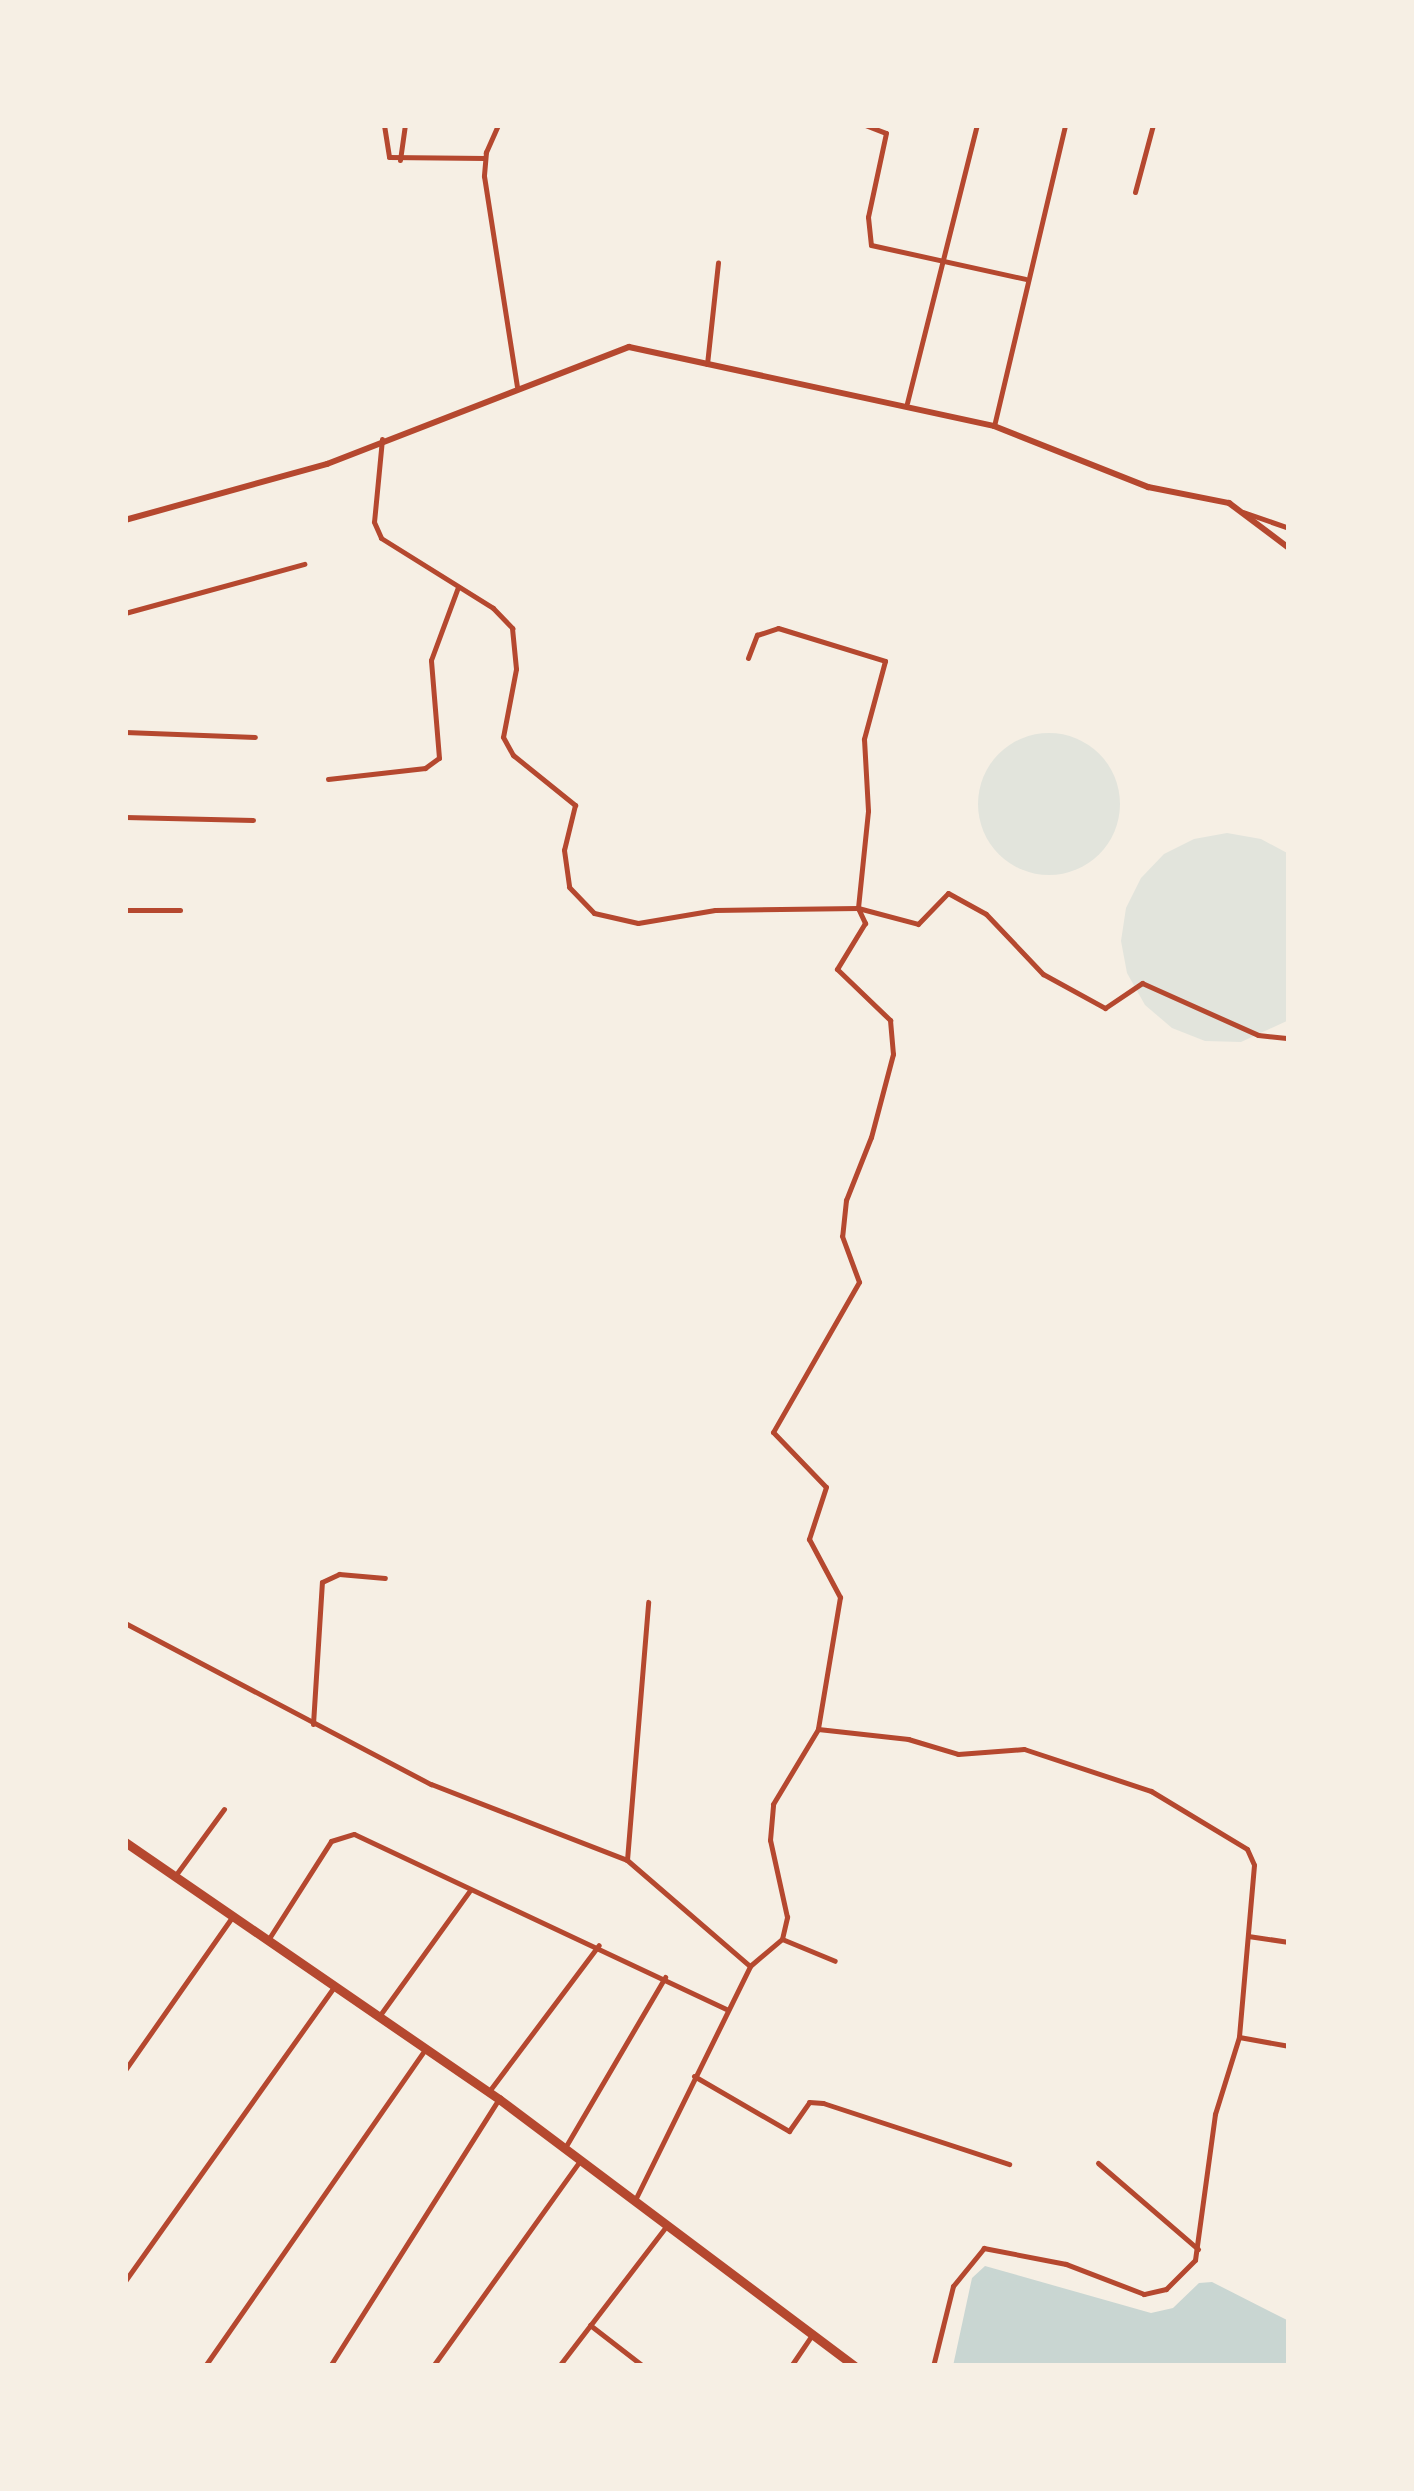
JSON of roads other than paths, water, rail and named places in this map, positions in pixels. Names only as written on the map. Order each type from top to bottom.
[{"type":"highway","points":[[125,1842],[499,2099],[854,2366]]},
{"type":"street","points":[[384,125],[384,154],[400,160],[485,158]]},
{"type":"street","points":[[400,160],[405,125]]},
{"type":"street","points":[[498,125],[485,158],[517,386]]},
{"type":"street","points":[[864,125],[886,133],[868,217],[871,245],[1025,279]]},
{"type":"street","points":[[907,403],[977,125]]},
{"type":"street","points":[[994,426],[1025,279],[1065,125]]},
{"type":"street","points":[[1134,192],[1152,125]]},
{"type":"street","points":[[707,364],[718,262]]},
{"type":"street","points":[[125,520],[327,464],[517,386],[629,346],[994,426],[1148,487],[1229,503],[1289,548]]},
{"type":"street","points":[[382,439],[374,522],[380,538],[512,628],[516,668],[503,737],[513,755],[575,805],[564,850],[569,887],[594,914],[638,923],[715,910],[858,908],[918,924],[948,892],[986,914],[1043,974],[1105,1008],[1142,983],[1258,1035],[1289,1038]]},
{"type":"street","points":[[1240,512],[1256,512],[1289,528]]},
{"type":"street","points":[[125,613],[304,564]]},
{"type":"street","points":[[328,779],[425,768],[439,758],[431,660],[458,588]]},
{"type":"street","points":[[635,2200],[750,1966],[782,1940],[787,1917],[770,1840],[773,1804],[818,1729],[840,1597],[809,1539],[826,1487],[772,1432],[859,1282],[842,1236],[846,1200],[872,1137],[893,1054],[890,1020],[837,969],[865,923],[858,908],[868,811],[864,739],[886,661],[778,628],[757,634],[748,658]]},
{"type":"street","points":[[125,732],[255,736]]},
{"type":"street","points":[[125,817],[253,820]]},
{"type":"street","points":[[125,910],[180,910]]},
{"type":"street","points":[[313,1724],[322,1582],[338,1574],[385,1578]]},
{"type":"street","points":[[627,1860],[648,1602]]},
{"type":"street","points":[[125,1623],[313,1724],[463,1798],[627,1860],[750,1966]]},
{"type":"street","points":[[818,1729],[908,1739],[958,1754],[1024,1749],[1151,1791],[1247,1849],[1254,1865],[1239,2037],[1215,2114],[1196,2216],[1198,2249],[1170,2285],[1144,2294],[1066,2264],[978,2250],[952,2286],[933,2366]]},
{"type":"street","points":[[174,1876],[224,1808]]},
{"type":"street","points":[[268,1940],[339,1836],[354,1834],[470,1890],[599,1945],[728,2010]]},
{"type":"street","points":[[378,2018],[470,1890]]},
{"type":"street","points":[[125,2070],[233,1916]]},
{"type":"street","points":[[1247,1936],[1289,1942]]},
{"type":"street","points":[[782,1940],[835,1961]]},
{"type":"street","points":[[488,2092],[599,1945]]},
{"type":"street","points":[[564,2149],[665,1977]]},
{"type":"street","points":[[125,2281],[334,1987]]},
{"type":"street","points":[[1239,2037],[1289,2046]]},
{"type":"street","points":[[205,2366],[424,2050]]},
{"type":"street","points":[[694,2076],[790,2131],[809,2102],[823,2102],[1009,2164]]},
{"type":"street","points":[[330,2366],[499,2099]]},
{"type":"street","points":[[433,2366],[580,2161]]},
{"type":"street","points":[[1098,2163],[1198,2249]]},
{"type":"street","points":[[559,2366],[667,2224]]},
{"type":"street","points":[[590,2325],[643,2366]]},
{"type":"street","points":[[791,2366],[812,2335]]}]
